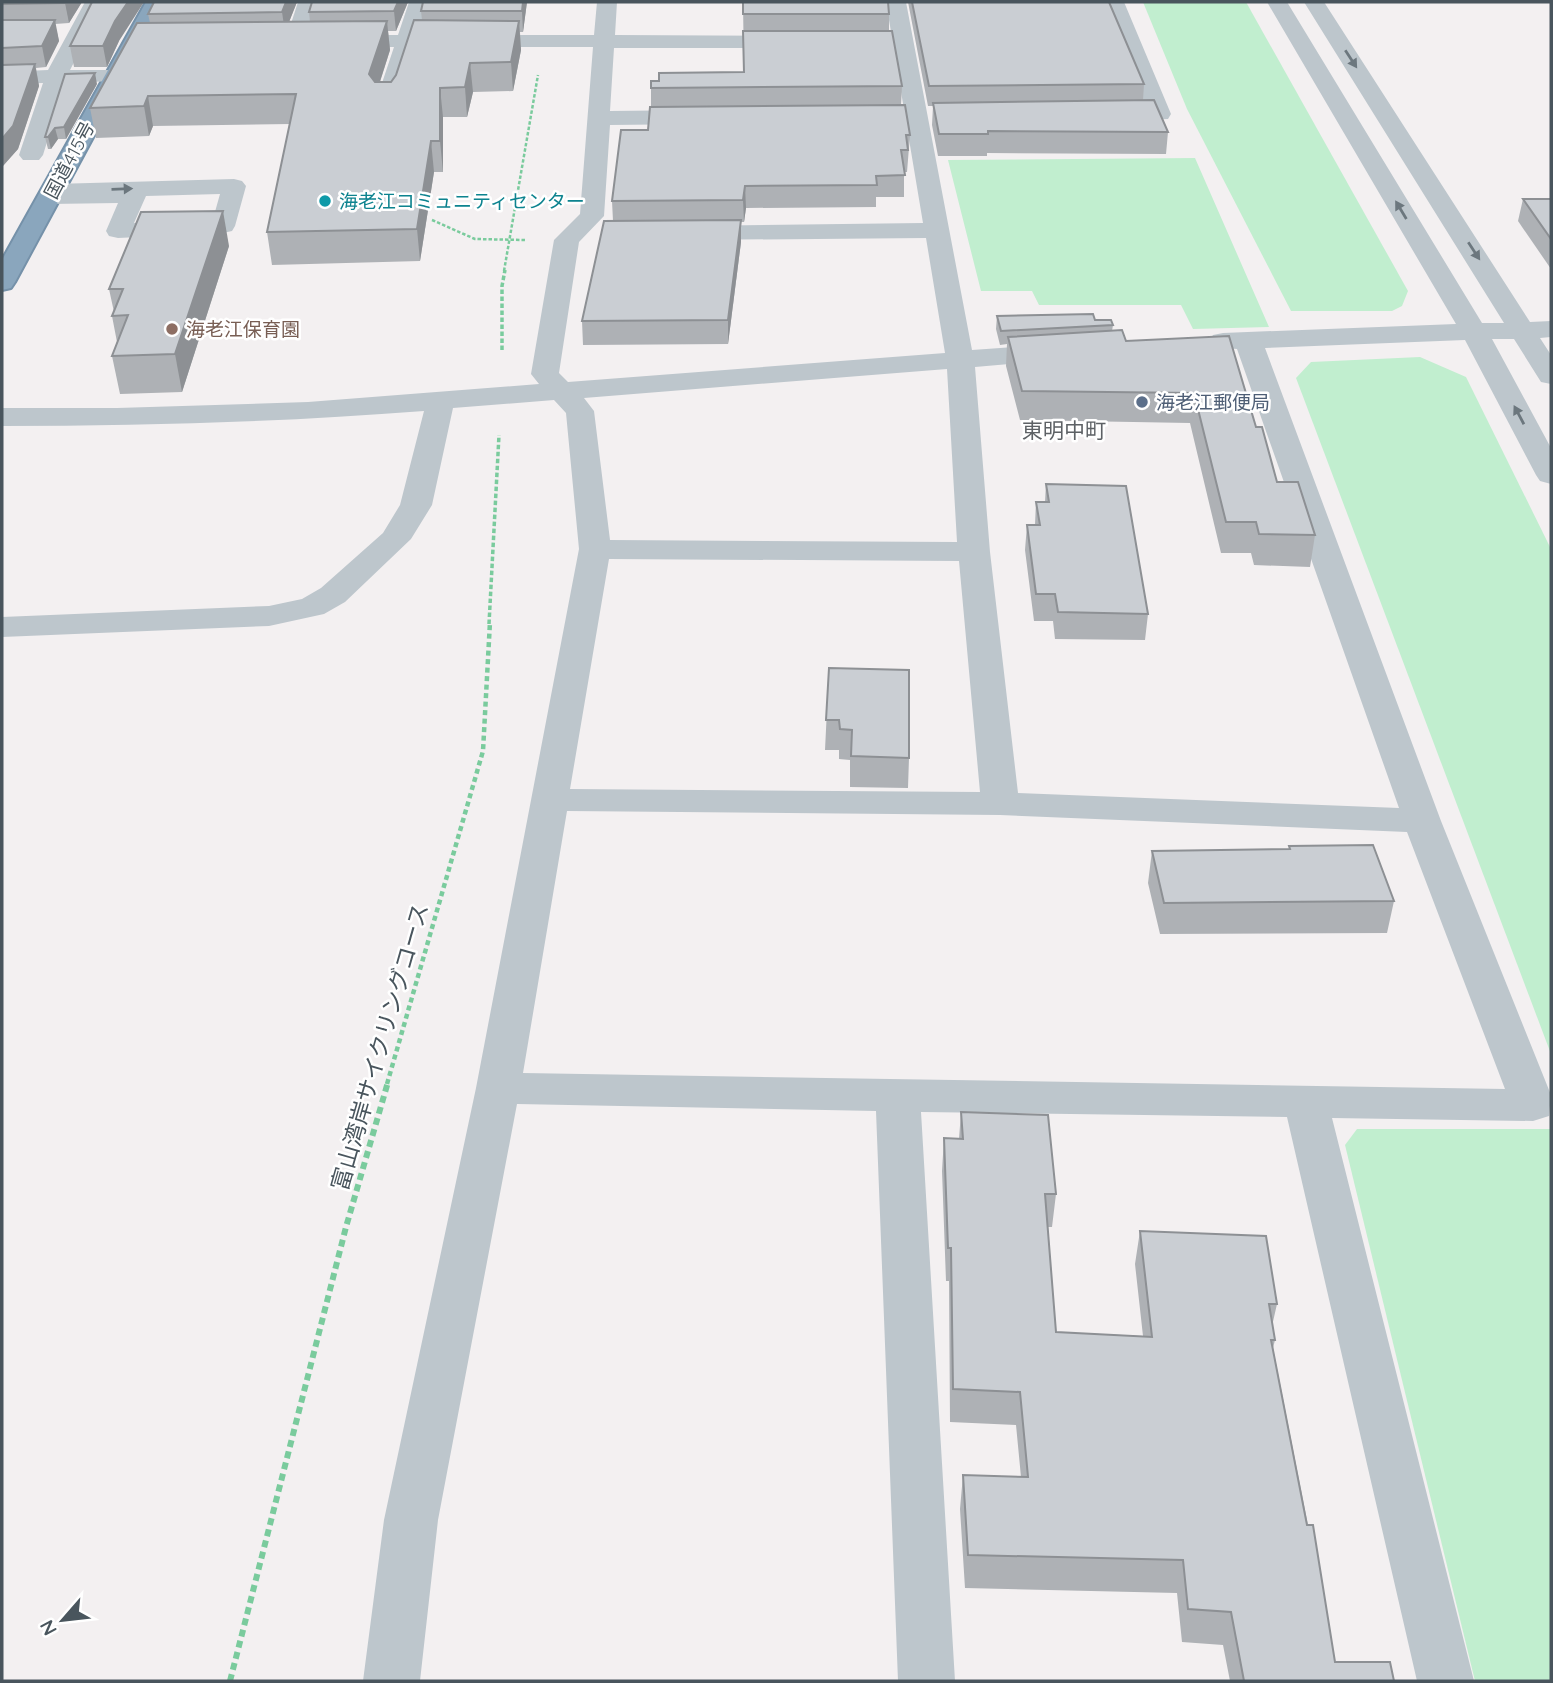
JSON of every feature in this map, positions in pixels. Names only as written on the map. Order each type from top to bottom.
[{"type":"highway","name":"国道415号","points":[[2,282],[52,194],[131,43],[156,2]]},
{"type":"street","points":[[73,153],[21,155],[75,32],[95,2]]},
{"type":"street","points":[[308,2],[288,42],[821,42]]},
{"type":"street","points":[[386,104],[419,2]]},
{"type":"street","points":[[391,1681],[411,1520],[498,1088],[552,800],[595,549],[580,411],[545,374],[571,237],[592,216],[599,118],[589,42],[607,2]]},
{"type":"street","points":[[896,2],[895,42],[908,115],[936,230],[960,358],[974,552],[1000,804]]},
{"type":"street","points":[[1092,114],[1160,114],[1114,2]]},
{"type":"street","points":[[1277,2],[1474,332],[1551,475]]},
{"type":"street","points":[[1314,2],[1538,330],[1551,376]]},
{"type":"street","points":[[51,32],[75,32]]},
{"type":"street","points":[[131,43],[158,43]]},
{"type":"street","points":[[2,78],[114,75]]},
{"type":"street","points":[[908,115],[942,114]]},
{"type":"street","points":[[599,118],[722,117]]},
{"type":"street","points":[[234,186],[223,226],[118,231],[134,195],[52,194],[234,186]]},
{"type":"street","points":[[657,233],[936,230]]},
{"type":"street","points":[[571,237],[602,234]]},
{"type":"street","points":[[1193,343],[1538,330]]},
{"type":"street","points":[[498,1088],[1533,1105],[1422,821],[1248,340]]},
{"type":"street","points":[[2,417],[294,412],[1084,350]]},
{"type":"street","points":[[2,626],[269,616],[312,607],[333,595],[396,539],[416,505],[440,402]]},
{"type":"street","points":[[595,549],[974,552]]},
{"type":"street","points":[[552,800],[1000,804],[1422,821]]},
{"type":"street","points":[[898,1096],[926,1681]]},
{"type":"street","points":[[1306,1102],[1446,1681]]},
{"type":"path","points":[[502,353],[502,286],[538,74]]},
{"type":"path","points":[[432,220],[475,239],[571,237]]},
{"type":"path","name":"富山湾岸サイクリングコース","points":[[230,1681],[346,1227],[483,751],[500,428]]},
{"type":"green space","points":[[1143,2],[1246,2],[1408,291],[1402,306],[1392,311],[1291,311],[1187,109]]},
{"type":"green space","points":[[1195,158],[1269,327],[1193,329],[1181,305],[1039,305],[1032,291],[981,291],[948,160]]},
{"type":"green space","points":[[1420,357],[1466,377],[1551,549],[1551,1054],[1296,378],[1311,362]]},
{"type":"green space","points":[[1357,1129],[1551,1129],[1551,1681],[1475,1681],[1345,1145]]},
{"type":"building","points":[[65,2],[65,3],[2,4]]},
{"type":"building","points":[[92,2],[128,2],[103,46],[70,46]]},
{"type":"building","points":[[154,2],[286,2],[282,12],[148,14]]},
{"type":"building","points":[[312,2],[398,2],[394,11],[309,12]]},
{"type":"building","points":[[423,2],[523,2],[522,11],[421,11]]},
{"type":"building","points":[[743,2],[888,2],[889,14],[743,14]]},
{"type":"building","points":[[912,2],[1109,2],[1144,84],[929,86]]},
{"type":"building","points":[[2,20],[55,20],[42,46],[2,48]]},
{"type":"building","points":[[414,20],[519,21],[511,62],[470,63],[465,87],[440,88],[440,141],[431,141],[417,229],[267,232],[296,94],[148,96],[144,106],[90,108],[137,23],[387,21],[369,74],[375,82],[391,82],[396,75]]},
{"type":"building","points":[[743,31],[892,31],[902,86],[651,88],[651,81],[659,81],[659,73],[744,72]]},
{"type":"building","points":[[35,64],[13,126],[2,139],[2,65]]},
{"type":"building","points":[[95,73],[64,127],[55,128],[45,137],[65,74]]},
{"type":"building","points":[[1154,100],[1168,132],[988,131],[988,134],[939,134],[933,103]]},
{"type":"building","points":[[905,105],[910,135],[906,135],[908,150],[901,150],[905,175],[876,176],[877,185],[745,186],[743,200],[612,201],[621,130],[648,130],[650,107]]},
{"type":"building","points":[[1523,199],[1551,199],[1551,239]]},
{"type":"building","points":[[223,211],[175,354],[112,356],[128,315],[112,316],[123,289],[109,289],[141,212]]},
{"type":"building","points":[[741,220],[728,320],[582,321],[604,221]]},
{"type":"building","points":[[1093,314],[1095,320],[1111,320],[1113,325],[1001,331],[997,316]]},
{"type":"building","points":[[1122,330],[1126,341],[1229,336],[1256,427],[1262,427],[1277,482],[1298,482],[1315,535],[1259,534],[1256,522],[1226,522],[1194,393],[1022,391],[1008,337]]},
{"type":"building","points":[[1046,484],[1126,486],[1148,614],[1058,612],[1055,594],[1036,594],[1027,525],[1040,525],[1036,502],[1049,502]]},
{"type":"building","points":[[829,668],[909,670],[909,758],[851,756],[852,730],[840,729],[839,720],[826,720]]},
{"type":"building","points":[[1373,845],[1394,901],[1164,903],[1152,851],[1290,849],[1289,846]]},
{"type":"building","points":[[961,1112],[1048,1115],[1056,1194],[1045,1194],[1056,1332],[1152,1337],[1140,1231],[1266,1236],[1277,1304],[1269,1304],[1275,1340],[1271,1340],[1307,1525],[1313,1525],[1335,1662],[1390,1662],[1394,1681],[1244,1681],[1231,1612],[1188,1609],[1183,1560],[968,1555],[963,1475],[1028,1477],[1020,1392],[953,1389],[951,1248],[948,1248],[944,1138],[963,1139]]},
{"type":"place","name":"海老江コミュニティセンター","points":[[325,201]]},
{"type":"place","name":"海老江保育園","points":[[172,329]]},
{"type":"place","name":"海老江郵便局","points":[[1142,402]]},
{"type":"district","name":"東明中町","points":[[1064,431]]}]
